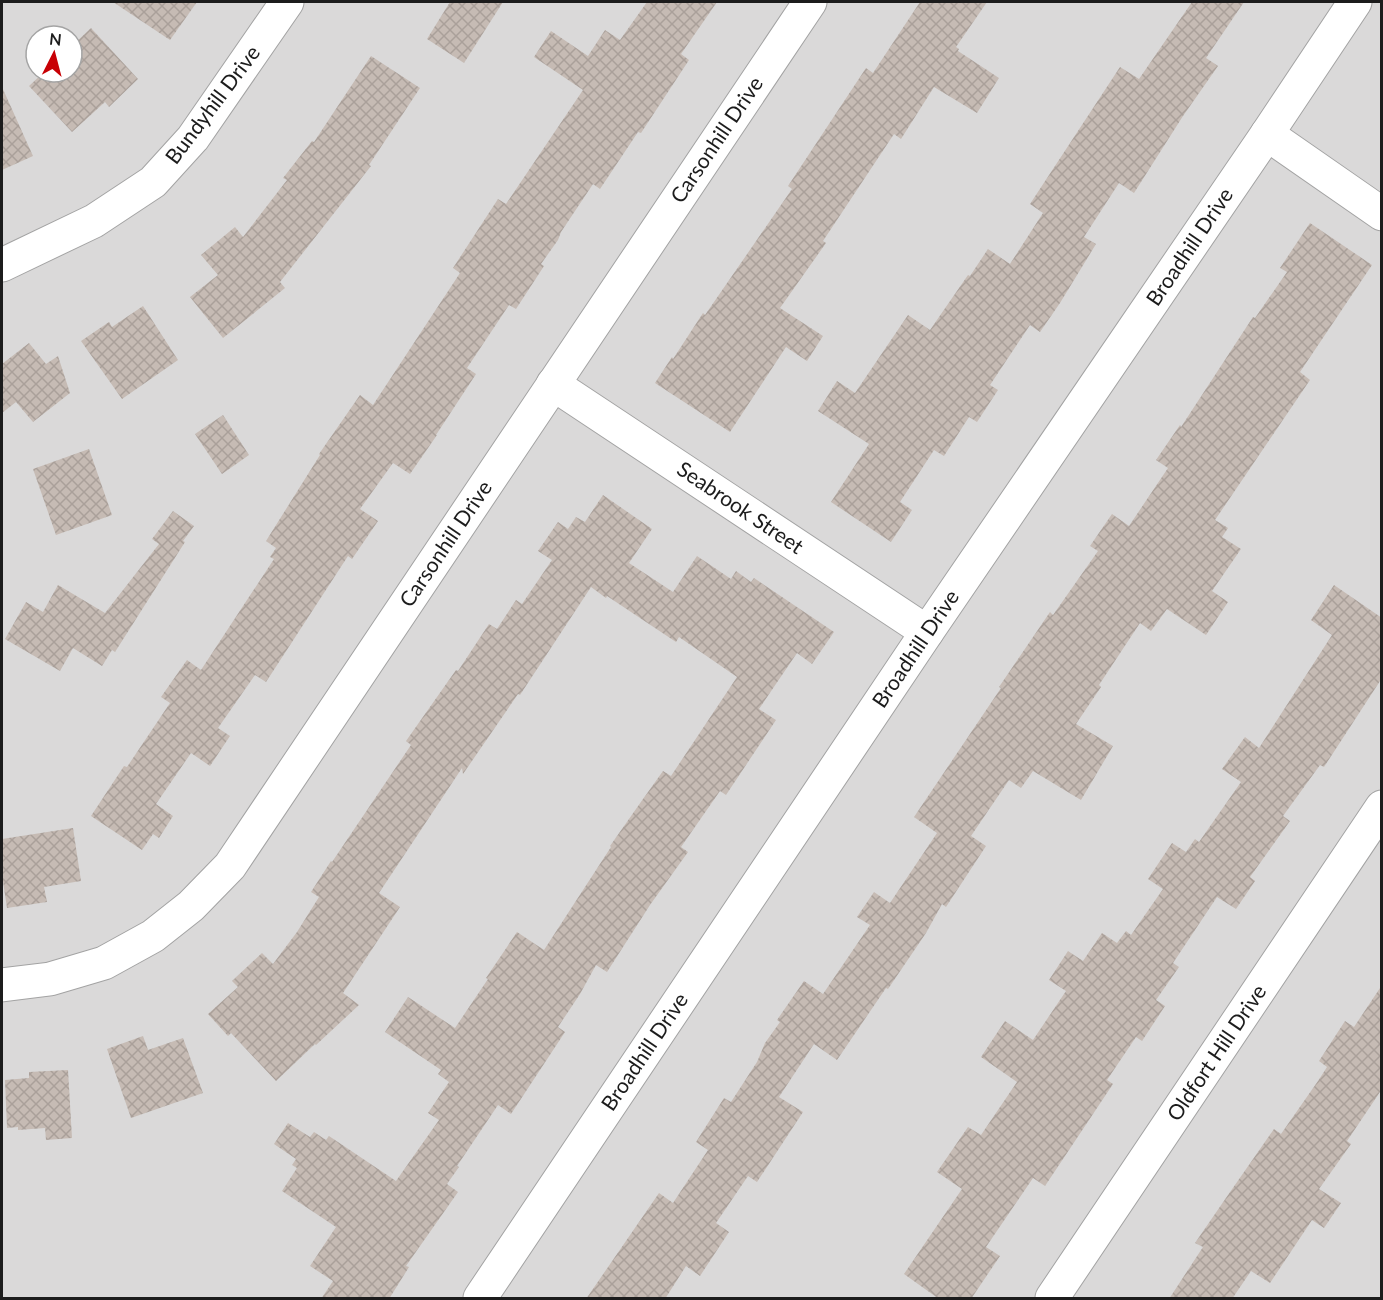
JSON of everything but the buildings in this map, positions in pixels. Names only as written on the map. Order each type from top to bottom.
[{"type":"street","name":"Bundyhill Drive","points":[[2,266],[94,221],[153,182],[193,138],[287,2]]},
{"type":"street","name":"Carsonhill Drive","points":[[2,985],[50,979],[104,963],[153,936],[191,906],[230,866],[810,2]]},
{"type":"street","name":"Broadhill Drive","points":[[480,1299],[927,632],[1267,135],[1355,2]]},
{"type":"street","points":[[1267,135],[1382,214]]},
{"type":"street","name":"Seabrook Street","points":[[553,384],[927,632]]},
{"type":"street","name":"Oldfort Hill Drive","points":[[1052,1299],[1382,807]]},
{"type":"shaded area","points":[[2,2],[1381,2],[1381,1298],[2,1298]]}]
